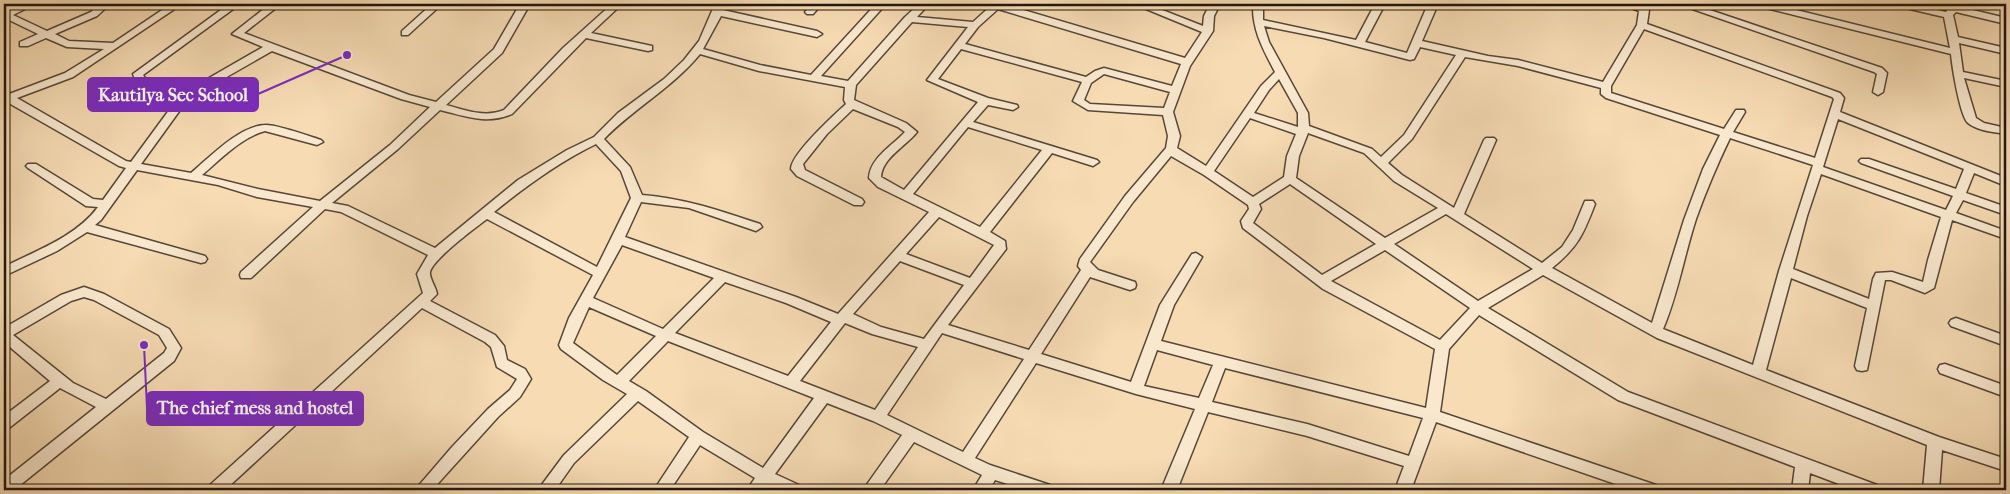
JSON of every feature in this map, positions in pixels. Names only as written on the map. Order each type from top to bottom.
[{"type":"street","points":[[30,4],[8,14],[10,17],[67,44],[115,46]]},
{"type":"street","points":[[24,44],[94,14],[105,4]]},
{"type":"street","points":[[6,99],[69,75],[177,4]]},
{"type":"street","points":[[184,97],[140,80],[138,74],[235,4]]},
{"type":"street","points":[[276,4],[237,34],[405,97],[488,118],[502,116],[515,105],[567,50],[617,4]]},
{"type":"street","points":[[405,33],[437,4]]},
{"type":"street","points":[[246,275],[322,205],[394,147],[498,51],[525,4]]},
{"type":"street","points":[[810,12],[817,4]]},
{"type":"street","points":[[814,78],[881,4]]},
{"type":"street","points":[[878,417],[939,327],[974,284],[1000,249],[1001,244],[938,210],[882,184],[875,174],[888,153],[911,132],[902,125],[852,104],[849,100],[851,85],[908,19],[924,4]]},
{"type":"street","points":[[1139,4],[1208,31]]},
{"type":"street","points":[[1130,285],[1088,270],[1084,266],[1084,262],[1128,199],[1171,149],[1174,136],[1168,112],[1186,62],[1208,31],[1209,16],[1216,4]]},
{"type":"street","points":[[1258,4],[1258,22],[1264,42],[1303,113],[1303,130],[1293,156],[1290,180]]},
{"type":"street","points":[[1333,4],[1344,4]]},
{"type":"street","points":[[1359,44],[1380,4]]},
{"type":"street","points":[[1258,22],[1410,57],[1433,4]]},
{"type":"street","points":[[1626,4],[1646,7],[1642,25],[1606,86],[1606,94],[1615,99],[1727,132],[1948,216],[2006,235]]},
{"type":"street","points":[[1683,4],[1878,70],[1882,73],[1878,92]]},
{"type":"street","points":[[1761,4],[1956,52]]},
{"type":"street","points":[[1900,4],[1948,15]]},
{"type":"street","points":[[1013,107],[985,101],[932,80],[976,25],[997,5],[1186,62]]},
{"type":"street","points":[[215,490],[430,294],[430,287],[424,274],[425,268],[436,254],[522,183],[571,152],[598,139],[618,118],[659,88],[697,50],[715,22],[719,8],[817,34]]},
{"type":"street","points":[[1948,15],[1952,10],[1956,9],[2006,21]]},
{"type":"street","points":[[1948,15],[1956,52],[1958,74],[1970,120],[1980,125],[2006,131]]},
{"type":"street","points":[[908,19],[976,25]]},
{"type":"street","points":[[1642,25],[1836,95],[1839,98],[1801,216],[1758,374]]},
{"type":"street","points":[[585,35],[648,48]]},
{"type":"street","points":[[1953,39],[2006,51]]},
{"type":"street","points":[[1417,43],[1462,54],[1518,62],[1606,86]]},
{"type":"street","points":[[960,46],[1086,80]]},
{"type":"street","points":[[4,272],[63,242],[87,227],[136,166],[184,97],[271,47]]},
{"type":"street","points":[[697,50],[759,68],[851,85]]},
{"type":"street","points":[[1383,162],[1408,137],[1462,54]]},
{"type":"street","points":[[1168,112],[1088,107],[1078,101],[1086,80],[1097,72],[1104,70],[1175,90]]},
{"type":"street","points":[[1208,172],[1247,114],[1266,88],[1280,73]]},
{"type":"street","points":[[1958,74],[2006,84]]},
{"type":"street","points":[[6,99],[123,164],[193,176],[257,193],[344,208],[436,254]]},
{"type":"street","points":[[906,195],[985,101]]},
{"type":"street","points":[[852,104],[823,132],[797,164],[797,169],[858,202]]},
{"type":"street","points":[[1655,331],[1663,313],[1690,220],[1709,169],[1727,132],[1740,112]]},
{"type":"street","points":[[1834,113],[2006,182]]},
{"type":"street","points":[[1247,114],[1368,151],[1383,162],[1398,178],[1452,212],[1543,269],[1655,331],[1758,374],[1935,442],[2006,465]]},
{"type":"street","points":[[966,123],[1093,162]]},
{"type":"street","points":[[193,176],[245,135],[259,128],[317,142]]},
{"type":"street","points":[[598,139],[626,170],[637,198],[601,274],[576,318],[566,345],[698,436],[764,476],[794,490]]},
{"type":"street","points":[[1321,282],[1385,244],[1452,212],[1490,140]]},
{"type":"street","points":[[982,233],[1049,148]]},
{"type":"street","points":[[1171,149],[1177,155],[1208,172],[1253,203],[1254,209],[1247,221],[1248,225],[1321,282],[1442,347]]},
{"type":"street","points":[[1865,162],[2006,211]]},
{"type":"street","points":[[32,166],[90,203],[107,204]]},
{"type":"street","points":[[1862,366],[1881,276],[1892,276],[1925,288],[1929,285],[1934,260],[1948,216],[1960,195],[1970,168]]},
{"type":"street","points":[[1253,203],[1290,180]]},
{"type":"street","points":[[1290,180],[1478,307],[1561,360],[1623,396],[1872,490]]},
{"type":"street","points":[[637,198],[691,205],[756,227]]},
{"type":"street","points":[[1403,490],[1432,415],[1442,347],[1478,307],[1543,269],[1566,250],[1573,240],[1589,204]]},
{"type":"street","points":[[790,384],[841,319],[938,210]]},
{"type":"street","points":[[486,212],[543,246],[601,274]]},
{"type":"street","points":[[87,227],[200,259]]},
{"type":"street","points":[[618,239],[791,300],[836,319],[849,318],[877,331],[927,345]]},
{"type":"street","points":[[897,255],[974,284]]},
{"type":"street","points":[[1136,390],[1167,305],[1196,257]]},
{"type":"street","points":[[965,461],[1088,270]]},
{"type":"street","points":[[1785,272],[1874,306]]},
{"type":"street","points":[[619,382],[722,277]]},
{"type":"street","points":[[4,489],[108,406],[169,356],[174,348],[164,332],[99,297],[84,292],[66,298],[4,334],[68,387],[108,406]]},
{"type":"street","points":[[586,300],[665,335],[878,417],[965,461],[1045,490]]},
{"type":"street","points":[[421,302],[469,326],[495,343],[498,346],[502,363],[520,373],[524,379],[522,386],[516,393],[495,412],[423,490]]},
{"type":"street","points":[[1956,323],[2006,341]]},
{"type":"street","points":[[939,327],[1136,390],[1307,430],[1413,463]]},
{"type":"street","points":[[1152,344],[1432,415],[1651,490]]},
{"type":"street","points":[[1169,490],[1221,361]]},
{"type":"street","points":[[1945,369],[2006,392]]},
{"type":"street","points":[[4,424],[61,380]]},
{"type":"street","points":[[546,490],[569,459],[637,393]]},
{"type":"street","points":[[755,490],[823,397]]},
{"type":"street","points":[[871,490],[911,434]]},
{"type":"street","points":[[662,490],[698,436]]},
{"type":"street","points":[[1931,490],[1935,442]]},
{"type":"street","points":[[1800,490],[1803,464]]},
{"type":"street","points":[[981,490],[992,472]]},
{"type":"place","name":"Kautilya Sec School","points":[[347,55]]},
{"type":"place","name":"The chief mess and hostel","points":[[144,345]]}]
